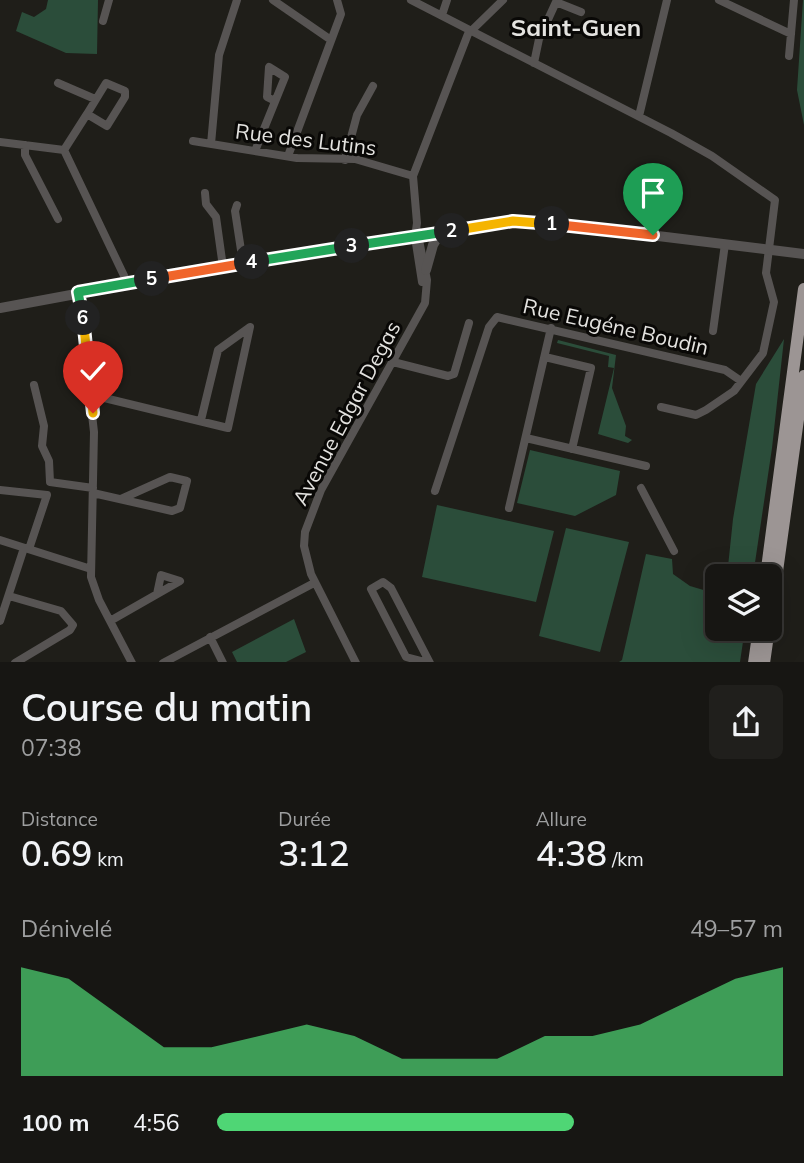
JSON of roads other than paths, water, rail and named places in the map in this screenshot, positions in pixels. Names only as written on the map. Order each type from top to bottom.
[{"type":"highway","points":[[768,564],[804,289]]},
{"type":"highway","points":[[778,564],[804,376]]},
{"type":"highway","points":[[754,662],[757,641]]},
{"type":"highway","points":[[764,662],[767,641]]},
{"type":"street","points":[[103,21],[109,0]]},
{"type":"street","points":[[211,144],[219,55],[237,0]]},
{"type":"street","points":[[272,0],[331,40]]},
{"type":"street","points":[[288,156],[341,14],[337,0]]},
{"type":"street","points":[[411,0],[712,156],[775,200],[766,273],[774,302],[766,347],[741,381],[724,398],[696,415],[661,407]]},
{"type":"street","points":[[442,15],[447,0]]},
{"type":"street","points":[[426,296],[417,235],[413,176],[470,30],[502,0]]},
{"type":"street","points":[[639,116],[667,0]]},
{"type":"street","points":[[719,0],[791,34]]},
{"type":"street","points":[[789,56],[794,0]]},
{"type":"street","points":[[534,63],[539,39],[556,2],[580,12]]},
{"type":"street","points":[[58,83],[95,99]]},
{"type":"street","points":[[64,150],[106,83],[125,91],[125,97],[107,126],[87,114]]},
{"type":"street","points":[[345,160],[357,115],[373,86]]},
{"type":"street","points":[[255,151],[273,100]]},
{"type":"street","name":"Rue des Lutins","points":[[193,141],[288,156],[377,163],[413,176]]},
{"type":"street","points":[[0,142],[64,150]]},
{"type":"street","points":[[25,145],[25,155],[32,172],[58,219]]},
{"type":"street","points":[[64,150],[128,284]]},
{"type":"street","points":[[205,193],[206,204],[216,217],[223,267]]},
{"type":"street","points":[[237,205],[235,211],[243,263]]},
{"type":"street","points":[[0,308],[243,263],[513,221],[799,253]]},
{"type":"street","points":[[426,270],[433,245],[440,233]]},
{"type":"street","name":"Avenue Edgar Degas","points":[[355,662],[314,583],[304,546],[311,510],[393,362],[426,296],[426,270],[417,235]]},
{"type":"street","points":[[713,331],[725,244]]},
{"type":"street","points":[[78,292],[92,395],[91,569],[99,600],[131,662]]},
{"type":"street","name":"Rue Eugéne Boudin","points":[[435,491],[492,321],[501,317],[725,370],[741,381]]},
{"type":"street","points":[[393,362],[448,376],[454,374],[469,323]]},
{"type":"street","points":[[92,395],[201,419],[201,422],[228,428],[250,327],[218,350],[201,419]]},
{"type":"street","points":[[509,508],[551,328]]},
{"type":"street","points":[[545,357],[590,368],[572,449]]},
{"type":"street","points":[[34,384],[44,426],[42,446],[49,461],[50,482],[93,490],[121,499],[172,511],[180,508],[187,481],[170,477],[121,499]]},
{"type":"street","points":[[526,438],[646,466]]},
{"type":"street","points":[[640,488],[674,551]]},
{"type":"street","points":[[0,490],[47,495],[0,621]]},
{"type":"street","points":[[0,540],[91,569]]},
{"type":"street","points":[[425,662],[406,657],[371,589],[383,582],[391,588],[428,662]]},
{"type":"street","points":[[165,662],[314,583]]},
{"type":"street","points":[[110,621],[157,594]]},
{"type":"street","points":[[9,596],[61,611],[73,625],[70,631],[17,662]]},
{"type":"street","points":[[210,637],[222,662]]},
{"type":"district","name":"Saint-Guen","points":[[576,27]]}]
